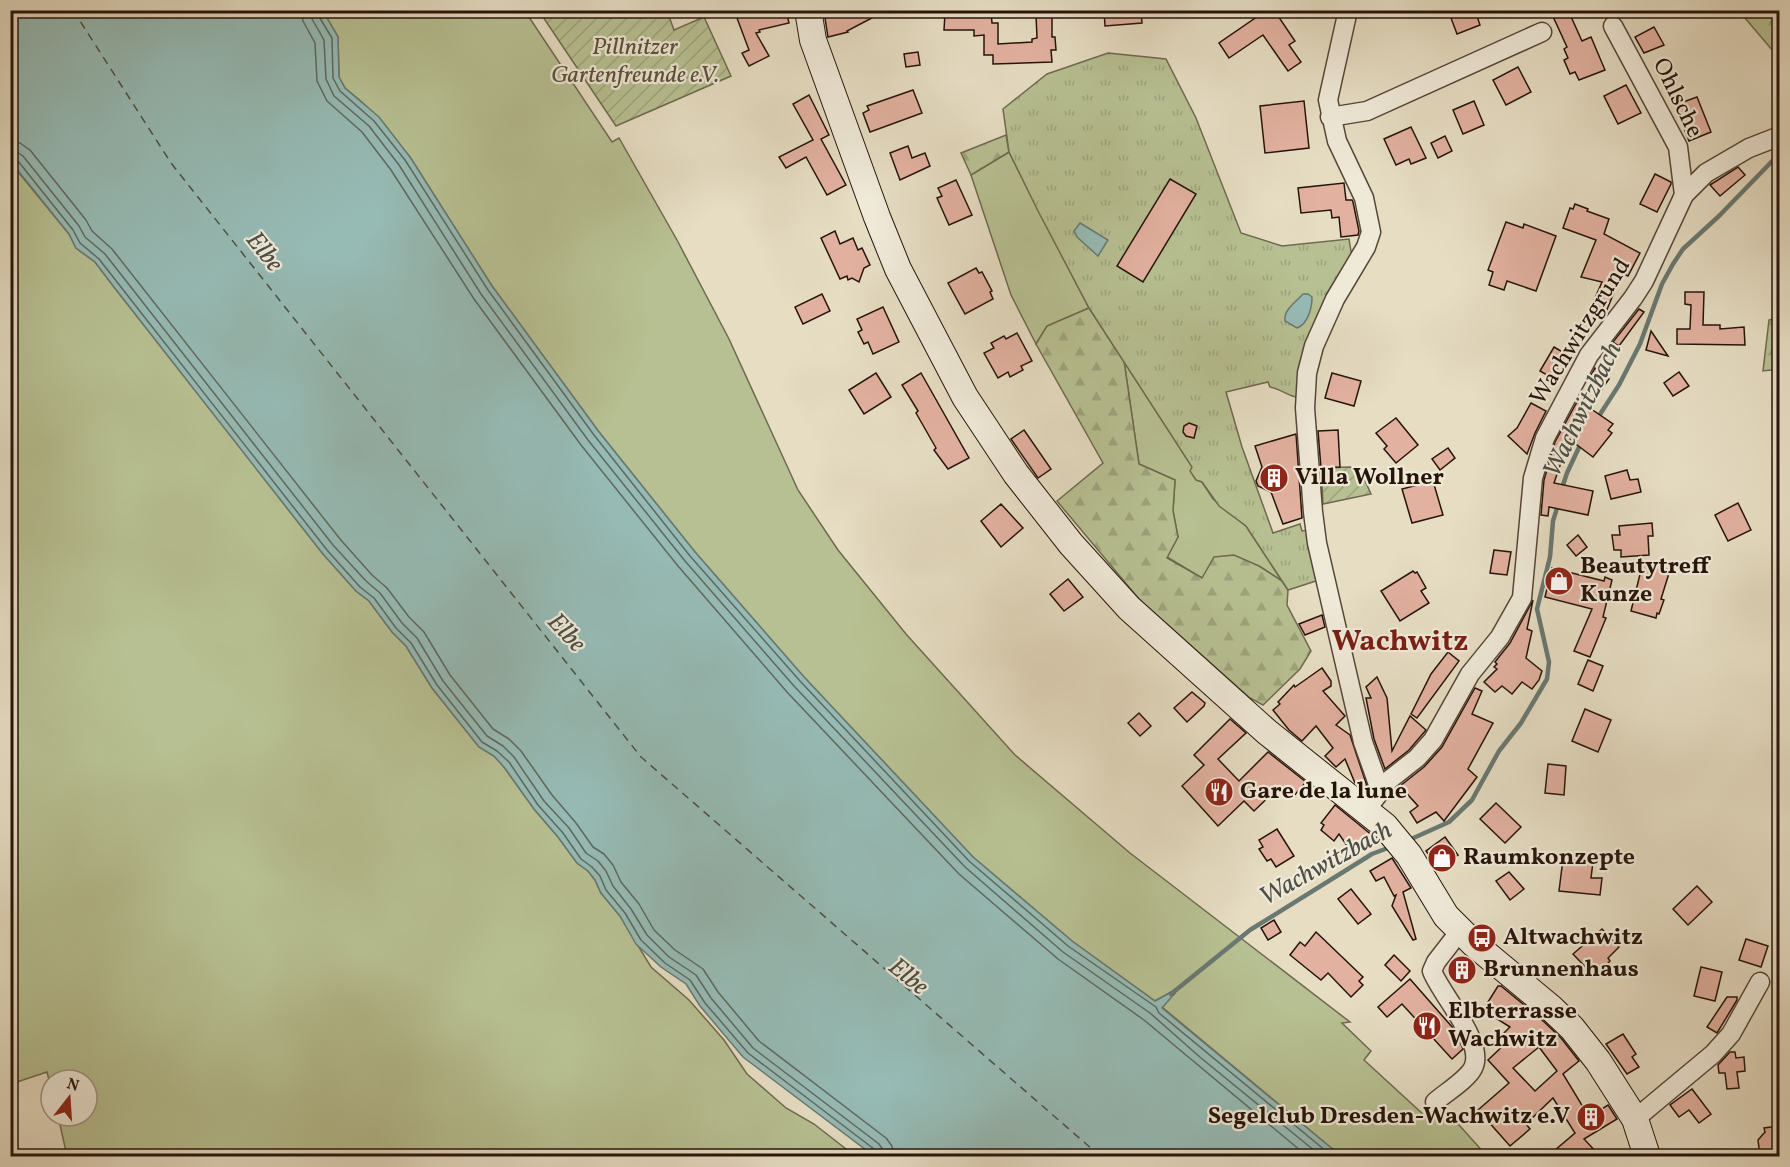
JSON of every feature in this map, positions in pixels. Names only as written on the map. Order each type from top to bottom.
[{"type":"main road","points":[[808,10],[813,40],[898,269],[923,321],[965,397],[1016,474],[1071,544],[1130,608],[1267,732],[1373,800],[1385,826],[1401,845],[1446,916],[1460,931],[1550,1007],[1572,1028],[1598,1060],[1635,1119],[1647,1156]]},
{"type":"street","points":[[1348,10],[1328,100],[1337,141],[1364,198],[1371,232],[1366,247],[1335,299],[1314,346],[1307,373],[1306,418],[1317,543],[1364,742],[1373,800]]},
{"type":"street","name":"Ohlsche","points":[[1613,27],[1678,147],[1684,195]]},
{"type":"street","points":[[1330,117],[1367,111],[1542,32]]},
{"type":"street","name":"Wachwitzgrund","points":[[1373,800],[1389,780],[1417,759],[1433,740],[1470,674],[1500,637],[1522,598],[1533,478],[1545,438],[1589,355],[1644,281],[1684,195],[1706,173],[1749,148],[1779,136]]},
{"type":"street","points":[[1435,1102],[1474,1067],[1476,1054],[1461,1017],[1437,984],[1432,971],[1436,962],[1460,931]]},
{"type":"street","points":[[1635,1119],[1701,1063],[1731,1034],[1760,982]]},
{"type":"green space","points":[[323,11],[525,11],[612,142],[619,138],[677,240],[729,339],[798,490],[838,550],[906,634],[1015,755],[1130,853],[1350,1022],[1342,1023],[1371,1051],[1364,1060],[1424,1115],[1440,1104],[1487,1156],[1341,1156],[1162,1007],[1175,993],[1173,991],[1155,1001],[1072,941],[973,857],[804,677],[695,552],[599,432],[492,286],[410,157],[363,103],[345,88],[339,77],[338,37]]},
{"type":"green space","name":"Pillnitzer Gartenfreunde e.V.","points":[[539,11],[667,11],[674,30],[704,17],[731,76],[616,126]]},
{"type":"green space","points":[[1739,11],[1779,11],[1779,58]]},
{"type":"green space","points":[[1108,53],[1166,59],[1196,118],[1241,233],[1282,246],[1349,239],[1352,257],[1300,398],[1270,387],[1268,382],[1226,392],[1242,447],[1273,533],[1300,524],[1302,531],[1309,530],[1319,580],[1288,590],[1246,526],[1219,506],[1202,482],[1196,480],[1190,471],[1192,467],[1089,308],[1009,152],[1003,109],[1047,74]]},
{"type":"green space","points":[[1006,135],[1009,152],[971,175],[961,153]]},
{"type":"green space","points":[[1009,152],[1089,308],[1047,326],[1036,344],[1011,295],[971,175]]},
{"type":"green space","points":[[10,162],[69,234],[76,248],[95,262],[323,554],[356,591],[369,601],[392,632],[406,646],[432,688],[479,747],[494,756],[504,767],[577,863],[588,871],[601,893],[620,916],[651,967],[689,1000],[724,1040],[747,1074],[786,1108],[814,1124],[855,1156],[67,1156],[61,1128],[99,1128],[99,1068],[39,1068],[39,1075],[11,1084]]},
{"type":"green space","points":[[1089,308],[1124,361],[1139,464],[1175,480],[1173,511],[1178,537],[1167,558],[1202,578],[1214,557],[1234,555],[1259,566],[1282,581],[1288,590],[1287,605],[1311,651],[1300,669],[1263,705],[1250,698],[1139,599],[1057,501],[1103,463],[1036,344],[1047,326]]},
{"type":"green space","points":[[1779,317],[1779,369],[1763,371],[1769,320]]},
{"type":"green space","points":[[1124,361],[1213,499],[1246,526],[1282,581],[1259,566],[1202,578],[1167,557],[1178,537],[1173,511],[1175,480],[1139,464]]},
{"type":"green space","points":[[1350,467],[1361,472],[1371,494],[1323,504],[1321,468]]},
{"type":"water","name":"Elbe","points":[[11,10],[323,11],[338,37],[339,77],[345,88],[379,117],[410,157],[492,286],[599,432],[695,552],[804,677],[973,857],[1072,941],[1155,1001],[1173,991],[1175,993],[1162,1008],[1341,1156],[874,1156],[743,1057],[700,1006],[686,984],[661,967],[636,944],[620,916],[601,893],[588,871],[577,863],[504,767],[494,756],[479,747],[432,688],[406,646],[392,632],[369,601],[356,591],[323,554],[95,262],[76,248],[69,234],[11,162]]},
{"type":"water","points":[[1080,223],[1108,240],[1098,256],[1077,237],[1074,231]]},
{"type":"water","points":[[1303,294],[1312,297],[1311,306],[1307,319],[1297,328],[1285,321],[1285,317],[1288,310]]},
{"type":"building","points":[[734,10],[786,10],[789,23],[759,30],[760,32],[756,33],[769,56],[749,66],[742,53],[749,50]]},
{"type":"building","points":[[851,10],[887,10],[848,32],[828,37],[825,18]]},
{"type":"building","points":[[1104,10],[1141,10],[1142,23],[1105,26]]},
{"type":"building","points":[[1267,10],[1274,10],[1295,41],[1289,45],[1301,62],[1288,71],[1263,35],[1229,58],[1219,43]]},
{"type":"building","points":[[1448,10],[1475,10],[1480,25],[1457,34]]},
{"type":"building","points":[[1550,10],[1568,10],[1582,41],[1591,37],[1605,70],[1579,80],[1575,72],[1570,74],[1564,60],[1568,58],[1564,49],[1567,47]]},
{"type":"building","points":[[991,12],[992,23],[998,23],[998,44],[1032,42],[1032,39],[1037,38],[1036,15],[1052,15],[1052,37],[1055,37],[1056,50],[1051,50],[1052,62],[993,64],[993,55],[984,55],[984,35],[974,36],[974,30],[944,30],[945,14]]},
{"type":"building","points":[[1654,27],[1664,45],[1644,53],[1635,37]]},
{"type":"building","points":[[918,52],[920,65],[906,67],[904,54]]},
{"type":"building","points":[[1518,67],[1531,92],[1506,105],[1493,80]]},
{"type":"building","points":[[1626,85],[1641,113],[1618,124],[1604,96]]},
{"type":"building","points":[[913,90],[922,113],[870,132],[863,113],[869,110],[867,106]]},
{"type":"building","points":[[809,95],[829,135],[821,139],[846,185],[827,195],[806,157],[786,168],[779,157],[813,140],[793,104]]},
{"type":"building","points":[[1697,97],[1711,132],[1689,141],[1675,105]]},
{"type":"building","points":[[1304,101],[1309,148],[1265,153],[1260,106]]},
{"type":"building","points":[[1474,101],[1484,125],[1463,134],[1453,110]]},
{"type":"building","points":[[1411,127],[1426,158],[1411,164],[1409,159],[1396,165],[1384,139]]},
{"type":"building","points":[[1445,136],[1452,151],[1438,158],[1431,143]]},
{"type":"building","points":[[908,146],[912,158],[925,153],[930,166],[900,180],[890,153]]},
{"type":"building","points":[[1738,167],[1745,175],[1720,196],[1710,185]]},
{"type":"building","points":[[1655,174],[1671,182],[1657,212],[1640,204]]},
{"type":"building","points":[[1170,179],[1196,194],[1143,282],[1117,266]]},
{"type":"building","points":[[956,180],[972,215],[949,225],[937,198],[942,196],[938,188]]},
{"type":"building","points":[[1344,183],[1346,200],[1353,202],[1359,231],[1358,235],[1341,237],[1339,217],[1332,218],[1331,210],[1301,213],[1298,188]]},
{"type":"building","points":[[1575,204],[1609,219],[1604,234],[1640,253],[1628,276],[1622,273],[1606,312],[1592,305],[1602,282],[1581,277],[1596,240],[1563,228],[1570,208],[1573,209]]},
{"type":"building","points":[[1506,222],[1523,228],[1524,224],[1556,236],[1536,291],[1507,281],[1504,290],[1489,285],[1493,272],[1488,270]]},
{"type":"building","points":[[835,231],[840,244],[853,238],[858,250],[862,248],[870,265],[864,268],[859,282],[852,278],[848,280],[847,276],[840,279],[821,238]]},
{"type":"building","points":[[976,268],[979,273],[982,272],[992,291],[990,292],[993,299],[965,314],[948,283]]},
{"type":"building","points":[[1685,292],[1704,292],[1703,325],[1720,325],[1720,329],[1744,327],[1745,345],[1677,344],[1677,329],[1690,329],[1691,305],[1685,304]]},
{"type":"building","points":[[822,294],[830,311],[803,324],[795,307]]},
{"type":"building","points":[[883,307],[899,342],[873,354],[868,342],[864,344],[858,332],[862,330],[857,319]]},
{"type":"building","points":[[1639,309],[1644,312],[1619,346],[1613,342]]},
{"type":"building","points":[[1651,331],[1668,356],[1646,350]]},
{"type":"building","points":[[1017,333],[1032,361],[1021,366],[1023,370],[1010,377],[1008,372],[998,378],[984,353],[994,348],[991,343],[1004,336],[1006,339]]},
{"type":"building","points":[[1554,347],[1566,354],[1552,378],[1540,371]]},
{"type":"building","points":[[1595,368],[1609,379],[1602,389],[1589,379]]},
{"type":"building","points":[[1679,372],[1689,386],[1673,396],[1664,383]]},
{"type":"building","points":[[876,373],[891,397],[864,414],[849,390]]},
{"type":"building","points":[[921,373],[969,458],[948,469],[934,450],[936,448],[916,413],[918,411],[902,385]]},
{"type":"building","points":[[1332,373],[1361,381],[1354,406],[1325,398]]},
{"type":"building","points":[[1578,400],[1613,424],[1608,430],[1612,433],[1593,457],[1569,439],[1554,483],[1593,491],[1588,515],[1549,507],[1548,516],[1541,515],[1544,480],[1555,442]]},
{"type":"building","points":[[1531,403],[1546,411],[1527,454],[1508,436],[1517,428]]},
{"type":"building","points":[[1396,418],[1418,445],[1396,463],[1384,449],[1387,446],[1376,433]]},
{"type":"building","points":[[1189,423],[1197,426],[1194,438],[1186,436],[1183,432],[1184,426]]},
{"type":"building","points":[[1024,430],[1051,469],[1038,478],[1011,439]]},
{"type":"building","points":[[1338,430],[1340,467],[1321,468],[1318,431]]},
{"type":"building","name":"Villa Wollner","points":[[1296,434],[1302,518],[1283,524],[1271,492],[1258,486],[1256,481],[1262,467],[1255,446]]},
{"type":"building","points":[[1448,448],[1455,458],[1440,470],[1432,459]]},
{"type":"building","points":[[1627,470],[1630,480],[1638,479],[1641,492],[1611,499],[1605,476]]},
{"type":"building","points":[[1433,481],[1443,515],[1412,523],[1402,489]]},
{"type":"building","points":[[1738,503],[1751,530],[1728,541],[1715,515]]},
{"type":"building","points":[[1001,504],[1023,528],[1001,547],[981,521]]},
{"type":"building","points":[[1652,523],[1653,536],[1648,536],[1649,555],[1621,557],[1621,550],[1614,550],[1612,535],[1620,535],[1619,526]]},
{"type":"building","points":[[1578,535],[1587,547],[1576,556],[1567,545]]},
{"type":"building","points":[[1494,550],[1511,552],[1507,575],[1490,573]]},
{"type":"building","points":[[1643,562],[1670,570],[1661,599],[1664,600],[1656,618],[1631,611]]},
{"type":"building","points":[[1552,568],[1604,581],[1605,577],[1612,580],[1603,617],[1606,618],[1590,657],[1574,651],[1592,609],[1545,597]]},
{"type":"building","points":[[1413,571],[1417,572],[1426,588],[1421,591],[1429,603],[1400,621],[1381,591]]},
{"type":"building","points":[[1068,579],[1083,597],[1064,611],[1050,594]]},
{"type":"building","points":[[1533,600],[1527,629],[1532,631],[1526,658],[1542,671],[1539,680],[1532,689],[1522,682],[1512,694],[1502,686],[1495,692],[1484,682],[1497,669],[1494,667],[1497,664],[1495,662],[1510,643]]},
{"type":"building","points":[[1322,615],[1325,627],[1305,635],[1299,624]]},
{"type":"building","points":[[1448,652],[1459,661],[1417,718],[1411,714],[1431,674]]},
{"type":"building","points":[[1588,660],[1603,666],[1593,691],[1578,684]]},
{"type":"building","points":[[1322,668],[1331,681],[1331,686],[1323,691],[1345,716],[1336,725],[1350,735],[1367,786],[1361,788],[1355,783],[1345,759],[1336,767],[1325,756],[1333,748],[1316,726],[1302,741],[1289,730],[1273,710],[1294,685],[1295,687]]},
{"type":"building","points":[[1377,677],[1387,698],[1392,751],[1410,716],[1426,730],[1409,750],[1385,769],[1374,739],[1366,698],[1371,698],[1366,687]]},
{"type":"building","points":[[1475,688],[1482,691],[1472,714],[1493,723],[1468,769],[1477,777],[1444,821],[1436,812],[1417,823],[1410,812],[1418,806],[1400,786],[1424,767],[1442,747]]},
{"type":"building","points":[[1192,692],[1205,703],[1187,722],[1174,708]]},
{"type":"building","points":[[1585,709],[1611,720],[1598,752],[1572,741]]},
{"type":"building","points":[[1139,713],[1151,726],[1140,736],[1128,723]]},
{"type":"building","points":[[1230,719],[1246,733],[1218,759],[1239,781],[1268,752],[1306,782],[1292,798],[1279,787],[1254,811],[1244,801],[1218,826],[1182,786],[1204,765],[1194,755]]},
{"type":"building","points":[[1548,764],[1566,766],[1564,795],[1545,793]]},
{"type":"building","points":[[1496,803],[1521,827],[1505,843],[1480,819]]},
{"type":"building","points":[[1335,805],[1373,836],[1348,847],[1339,834],[1334,841],[1321,830],[1324,825],[1321,823]]},
{"type":"building","points":[[1277,829],[1294,856],[1276,867],[1271,859],[1267,861],[1259,849],[1263,847],[1259,840]]},
{"type":"building","name":"Raumkonzepte","points":[[1445,837],[1458,855],[1438,868],[1426,851]]},
{"type":"building","points":[[1392,858],[1411,888],[1403,892],[1416,939],[1413,940],[1392,906],[1396,895],[1394,896],[1384,877],[1376,881],[1370,871]]},
{"type":"building","points":[[1563,859],[1593,862],[1591,878],[1602,878],[1600,895],[1559,891]]},
{"type":"building","points":[[1509,872],[1524,889],[1510,900],[1496,881]]},
{"type":"building","points":[[1697,886],[1712,902],[1688,925],[1673,909]]},
{"type":"building","points":[[1351,889],[1371,914],[1358,924],[1338,899]]},
{"type":"building","points":[[1274,920],[1281,932],[1268,940],[1261,928]]},
{"type":"building","points":[[1602,929],[1619,947],[1595,977],[1573,954]]},
{"type":"building","points":[[1316,932],[1363,977],[1359,981],[1363,985],[1351,997],[1328,973],[1321,980],[1290,955],[1300,942],[1305,946]]},
{"type":"building","points":[[1746,939],[1768,946],[1761,967],[1739,960]]},
{"type":"building","points":[[1394,955],[1410,971],[1401,981],[1385,965]]},
{"type":"building","points":[[1701,967],[1722,972],[1715,1001],[1694,996]]},
{"type":"building","points":[[1410,979],[1453,1028],[1458,1037],[1463,1049],[1452,1059],[1402,1004],[1387,1017],[1378,1007]]},
{"type":"building","points":[[1498,986],[1501,986],[1561,1038],[1579,1061],[1563,1074],[1589,1117],[1608,1105],[1617,1119],[1584,1139],[1600,1156],[1548,1156],[1575,1133],[1553,1098],[1526,1124],[1530,1129],[1510,1146],[1478,1110],[1509,1083],[1488,1060],[1506,1043],[1500,1037],[1510,1027],[1483,1010]],"holes":[[[1539,1047],[1557,1071],[1535,1091],[1513,1068]]]},
{"type":"building","points":[[1727,997],[1737,997],[1737,1000],[1717,1033],[1707,1027]]},
{"type":"building","points":[[1623,1034],[1636,1054],[1632,1057],[1639,1067],[1627,1074],[1606,1044]]},
{"type":"building","points":[[1730,1052],[1735,1052],[1736,1058],[1744,1057],[1745,1071],[1737,1072],[1739,1088],[1727,1089],[1725,1073],[1719,1073],[1718,1065]]},
{"type":"building","points":[[1692,1089],[1711,1114],[1699,1123],[1689,1110],[1679,1117],[1670,1105]]},
{"type":"building","points":[[1779,1126],[1779,1156],[1760,1156],[1758,1140],[1765,1132],[1764,1128]]},
{"type":"waterway","name":"Wachwitzbach","points":[[1597,419],[1619,385],[1640,344],[1662,284],[1683,249],[1719,216],[1780,153]]},
{"type":"waterway","name":"Wachwitzbach","points":[[1562,488],[1581,443]]},
{"type":"waterway","name":"Wachwitzbach","points":[[1409,840],[1449,822],[1472,800],[1499,751],[1521,723],[1547,679],[1549,662],[1537,609],[1550,557],[1553,521],[1558,505]]},
{"type":"waterway","name":"Wachwitzbach","points":[[1171,994],[1250,930],[1372,854],[1393,846]]},
{"type":"ferry route","points":[[73,10],[171,163],[641,757],[1100,1156]]},
{"type":"place","name":"Villa Wollner","points":[[1274,478]]},
{"type":"place","name":"Beautytreff Kunze","points":[[1559,581]]},
{"type":"place","name":"Gare de la lune","points":[[1219,792]]},
{"type":"place","name":"Raumkonzepte","points":[[1442,858]]},
{"type":"place","name":"Altwachwitz","points":[[1482,938]]},
{"type":"place","name":"Brunnenhaus","points":[[1462,970]]},
{"type":"place","name":"Elbterrasse Wachwitz","points":[[1427,1026]]},
{"type":"place","name":"Segelclub Dresden-Wachwitz e.V","points":[[1591,1117]]},
{"type":"district","name":"Wachwitz","points":[[1400,642]]}]
